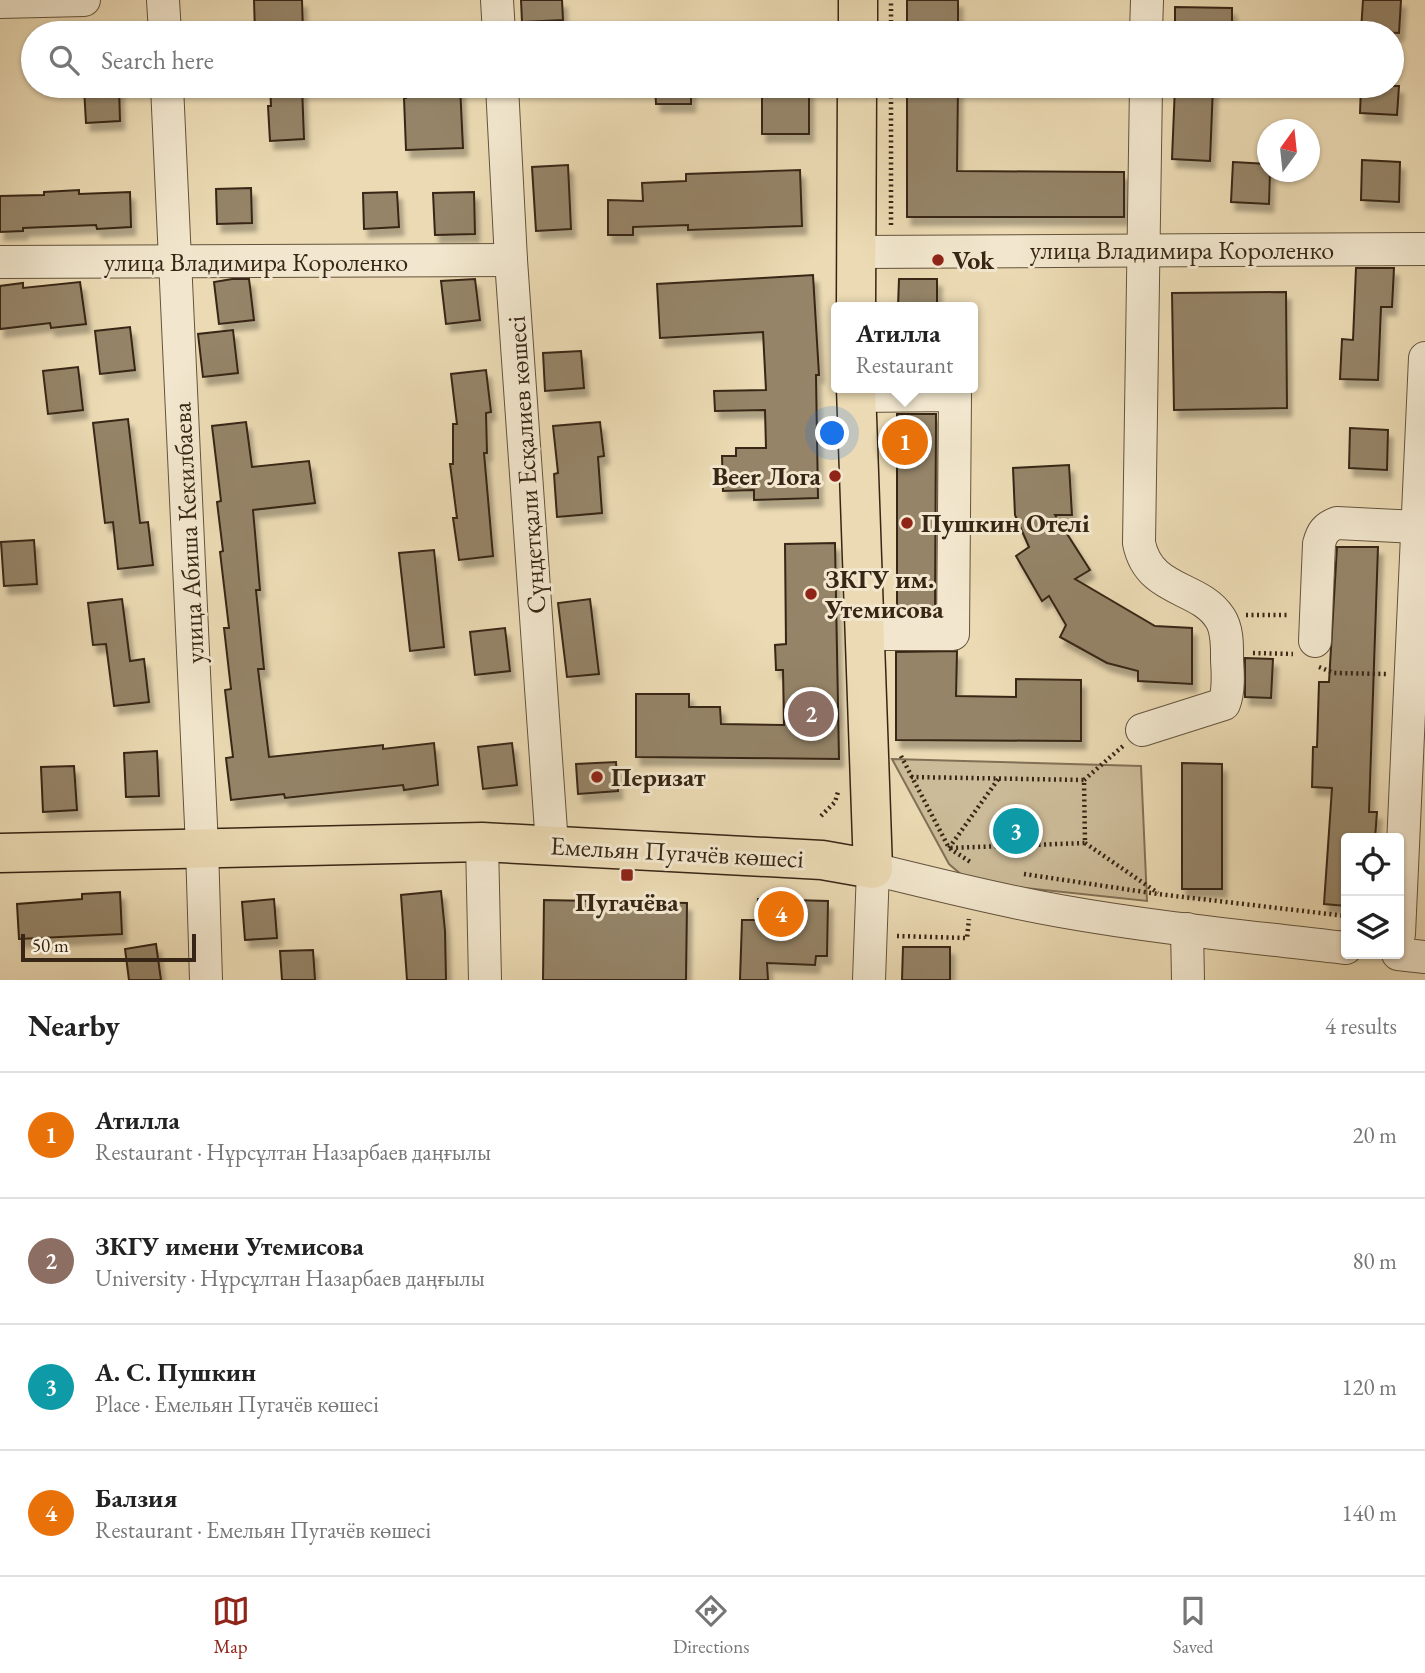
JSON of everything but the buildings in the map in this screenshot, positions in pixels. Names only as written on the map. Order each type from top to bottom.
[{"type":"main road","points":[[858,0],[858,21]]},
{"type":"main road","points":[[857,302],[869,253],[858,98]]},
{"type":"main road","points":[[856,393],[873,869]]},
{"type":"main road","name":"Емельян Пугачёв көшесі","points":[[0,853],[482,842],[822,860],[873,869]]},
{"type":"street","points":[[0,2],[84,0]]},
{"type":"street","points":[[163,0],[164,21]]},
{"type":"street","points":[[497,0],[498,21]]},
{"type":"street","points":[[1146,21],[1147,0]]},
{"type":"street","name":"улица Абиша Кекилбаева","points":[[168,98],[206,980]]},
{"type":"street","name":"Сүндетқали Есқалиев көшесі","points":[[503,98],[511,260],[552,845]]},
{"type":"street","points":[[1142,730],[1224,704],[1227,698],[1227,640],[1222,619],[1210,606],[1167,584],[1152,571],[1141,555],[1139,543],[1146,98]]},
{"type":"street","name":"улица Владимира Короленко","points":[[869,253],[1425,249]]},
{"type":"street","name":"улица Владимира Короленко","points":[[0,262],[511,260]]},
{"type":"street","points":[[1401,896],[1425,358]]},
{"type":"street","points":[[863,634],[953,634],[955,395],[889,393]]},
{"type":"street","points":[[1315,628],[1319,544],[1321,534],[1327,527],[1337,523],[1417,527]]},
{"type":"street","points":[[482,842],[485,980]]},
{"type":"street","points":[[869,980],[873,869]]},
{"type":"street","name":"Емельян Пугачёв көшесі","points":[[873,869],[973,894],[1050,909],[1341,947]]},
{"type":"street","points":[[1187,929],[1188,980]]},
{"type":"street","points":[[1404,955],[1425,957]]},
{"type":"path","points":[[891,0],[891,21]]},
{"type":"path","points":[[869,253],[891,225],[891,98]]},
{"type":"path","points":[[1217,614],[1315,628]]},
{"type":"path","points":[[911,777],[1084,780],[1142,730]]},
{"type":"path","points":[[999,778],[949,848],[1085,843],[1158,894]]},
{"type":"path","points":[[1084,780],[1085,843]]},
{"type":"path","points":[[1020,874],[1158,894],[1341,915]]},
{"type":"path","points":[[891,936],[967,938],[970,911]]},
{"type":"shaded area","points":[[892,759],[1141,766],[1147,901],[987,884],[963,876],[949,864]]},
{"type":"place","name":"Vok","points":[[938,260]]},
{"type":"place","name":"Атилла","points":[[905,442]]},
{"type":"place","name":"Beer Лога","points":[[835,476]]},
{"type":"place","name":"Пушкин Отелі","points":[[907,523]]},
{"type":"place","name":"ЗКГУ им. Утемисова","points":[[811,594]]},
{"type":"place","name":"ЗКГУ имени Утемисова","points":[[811,714]]},
{"type":"place","name":"Перизат","points":[[597,777]]},
{"type":"place","name":"А. С. Пушкин","points":[[1016,831]]},
{"type":"place","name":"Пугачёва","points":[[627,875]]},
{"type":"place","name":"Балзия","points":[[781,914]]}]
